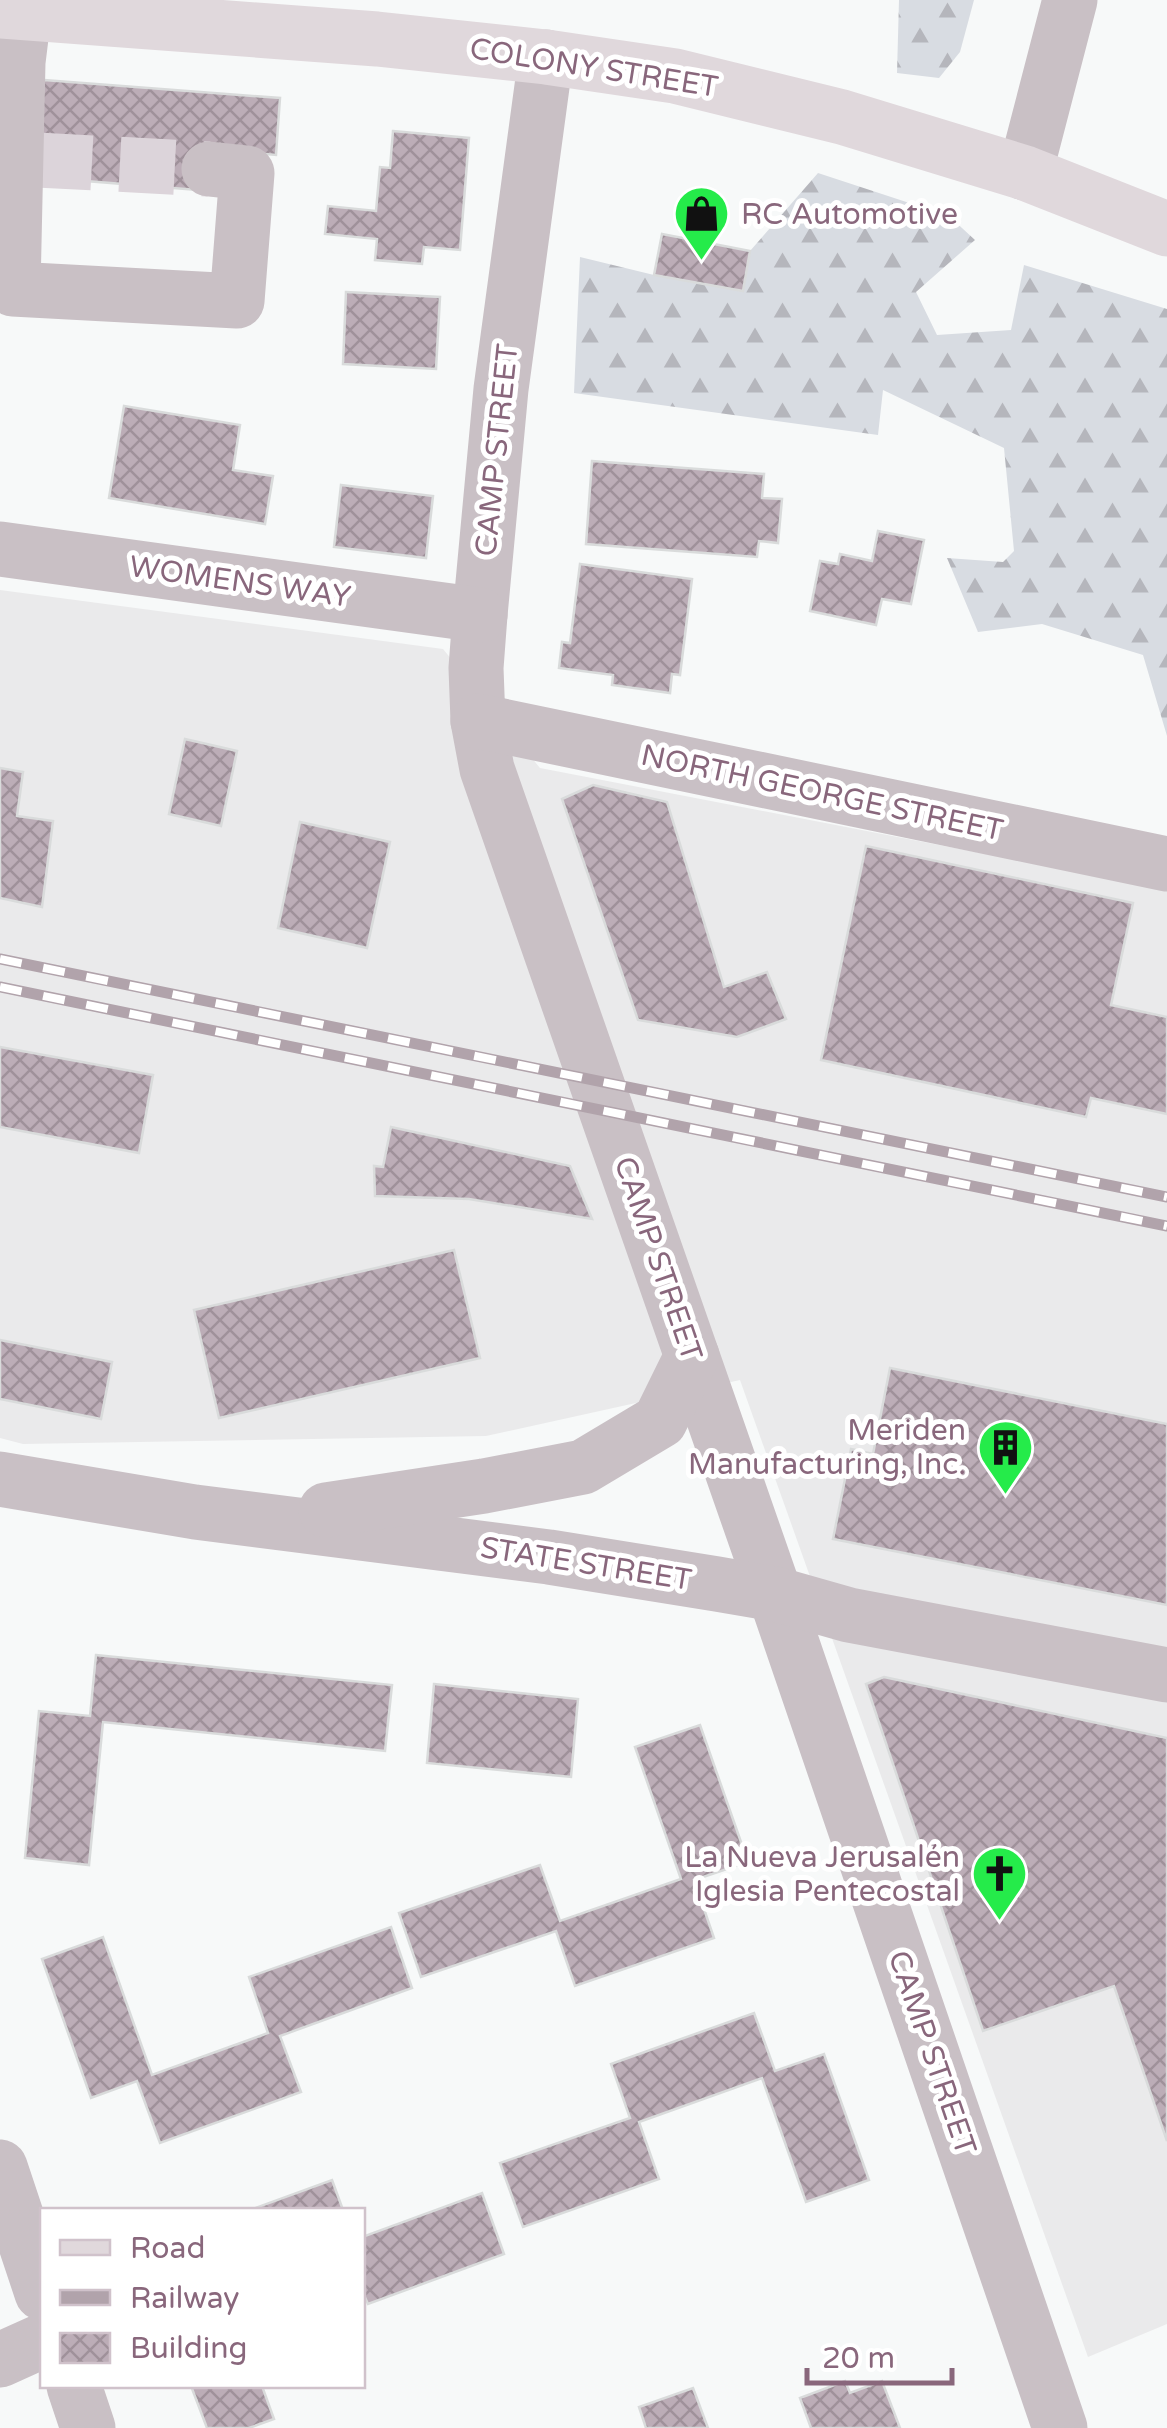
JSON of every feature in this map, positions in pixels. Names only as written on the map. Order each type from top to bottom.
[{"type":"main road","name":"COLONY STREET","points":[[12,12],[128,10],[637,69],[842,118],[1025,173],[1167,229]]},
{"type":"street","points":[[1025,173],[1070,0]]},
{"type":"street","points":[[12,12],[26,159],[12,289],[236,300],[247,173],[210,169]]},
{"type":"street","name":"CAMP STREET","points":[[546,57],[501,389],[480,615],[478,721],[487,770],[775,1594],[1060,2428]]},
{"type":"street","name":"WOMENS WAY","points":[[0,549],[480,615]]},
{"type":"street","name":"NORTH GEORGE STREET","points":[[478,721],[1167,864]]},
{"type":"street","points":[[257,1520],[484,1486],[583,1466],[660,1420],[692,1356]]},
{"type":"street","name":"STATE STREET","points":[[0,1479],[178,1510],[549,1556],[775,1594],[848,1615],[1167,1675]]},
{"type":"street","points":[[0,2167],[40,2287]]},
{"type":"street","points":[[0,2360],[40,2342]]},
{"type":"street","points":[[75,2388],[88,2428]]},
{"type":"shaded area","points":[[0,590],[443,649],[540,768],[1167,889],[1167,2324],[1088,2357],[740,1380],[486,1436],[23,1444],[0,1438]]},
{"type":"green space","points":[[899,0],[974,0],[960,52],[939,78],[897,73]]},
{"type":"green space","points":[[818,173],[949,216],[975,240],[916,292],[937,335],[1011,330],[1024,265],[1167,309],[1167,736],[1143,655],[1042,624],[978,632],[947,558],[1003,562],[1014,551],[1004,448],[883,390],[878,435],[574,393],[580,257],[742,291],[750,251]]},
{"type":"building","points":[[44,80],[280,98],[276,155],[231,151],[210,191],[36,177]]},
{"type":"building","points":[[393,131],[469,138],[460,250],[424,247],[422,264],[375,260],[377,239],[325,234],[328,206],[376,211],[380,167],[390,168]]},
{"type":"building","name":"RC Automotive","points":[[662,234],[750,251],[743,291],[654,275]]},
{"type":"building","points":[[346,292],[440,297],[436,369],[343,364]]},
{"type":"building","points":[[124,406],[240,425],[233,470],[273,476],[265,524],[109,498]]},
{"type":"building","points":[[592,461],[764,474],[762,498],[782,499],[778,543],[759,541],[757,557],[586,544]]},
{"type":"building","points":[[341,485],[433,496],[426,558],[334,547]]},
{"type":"building","points":[[878,531],[924,540],[911,604],[882,599],[876,625],[810,611],[820,561],[838,564],[840,554],[872,561]]},
{"type":"building","points":[[580,564],[692,579],[680,675],[672,674],[670,693],[612,685],[613,675],[559,668],[562,642],[570,643]]},
{"type":"building","points":[[185,739],[237,751],[221,826],[169,814]]},
{"type":"building","points":[[0,768],[23,772],[17,816],[53,821],[42,907],[0,898]]},
{"type":"building","points":[[593,785],[667,802],[724,987],[767,972],[786,1019],[737,1037],[638,1020],[562,799]]},
{"type":"building","points":[[300,822],[390,842],[367,948],[278,928]]},
{"type":"building","points":[[866,846],[1133,903],[1111,1005],[1167,1017],[1167,1114],[1091,1098],[1086,1117],[821,1060]]},
{"type":"building","points":[[0,1047],[153,1075],[139,1153],[0,1127]]},
{"type":"building","points":[[391,1127],[570,1166],[592,1219],[469,1199],[375,1196],[374,1166],[383,1167]]},
{"type":"building","points":[[454,1250],[480,1358],[219,1418],[194,1310]]},
{"type":"building","points":[[0,1340],[112,1362],[101,1419],[0,1399]]},
{"type":"building","name":"Meriden Manufacturing, Inc.","points":[[890,1368],[1167,1424],[1167,1605],[833,1539],[851,1449],[873,1454]]},
{"type":"building","points":[[96,1655],[392,1685],[385,1751],[103,1722],[89,1865],[25,1858],[39,1711],[90,1716]]},
{"type":"building","points":[[884,1677],[1167,1738],[1167,2141],[1114,1986],[983,2031],[866,1684]]},
{"type":"building","points":[[434,1684],[578,1699],[571,1777],[427,1763]]},
{"type":"building","points":[[700,1725],[748,1862],[694,1880],[714,1938],[575,1986],[556,1931],[421,1977],[399,1913],[540,1865],[560,1921],[681,1879],[635,1747]]},
{"type":"building","points":[[391,1927],[412,1988],[280,2036],[301,2092],[160,2143],[137,2081],[91,2098],[42,1959],[103,1937],[152,2075],[268,2033],[249,1977]]},
{"type":"building","points":[[754,2013],[775,2071],[824,2054],[869,2180],[806,2202],[762,2078],[639,2122],[659,2179],[523,2227],[500,2163],[630,2118],[611,2064]]},
{"type":"building","points":[[332,2180],[342,2208],[255,2208]]},
{"type":"building","points":[[482,2193],[504,2254],[368,2304],[365,2236]]},
{"type":"building","points":[[845,2381],[850,2393],[882,2381],[900,2428],[811,2428],[800,2398]]},
{"type":"building","points":[[192,2388],[263,2388],[274,2419],[249,2428],[207,2428]]},
{"type":"building","points":[[693,2388],[708,2428],[646,2428],[639,2407]]},
{"type":"tunnel","points":[[37,160],[209,169]]},
{"type":"railway","points":[[0,959],[1167,1197]]},
{"type":"railway","points":[[0,987],[1167,1226]]},
{"type":"place","name":"RC Automotive","points":[[702,263]]},
{"type":"place","name":"Meriden Manufacturing, Inc.","points":[[1005,1496]]},
{"type":"place","name":"La Nueva Jerusalén Iglesia Pentecostal","points":[[999,1923]]}]
